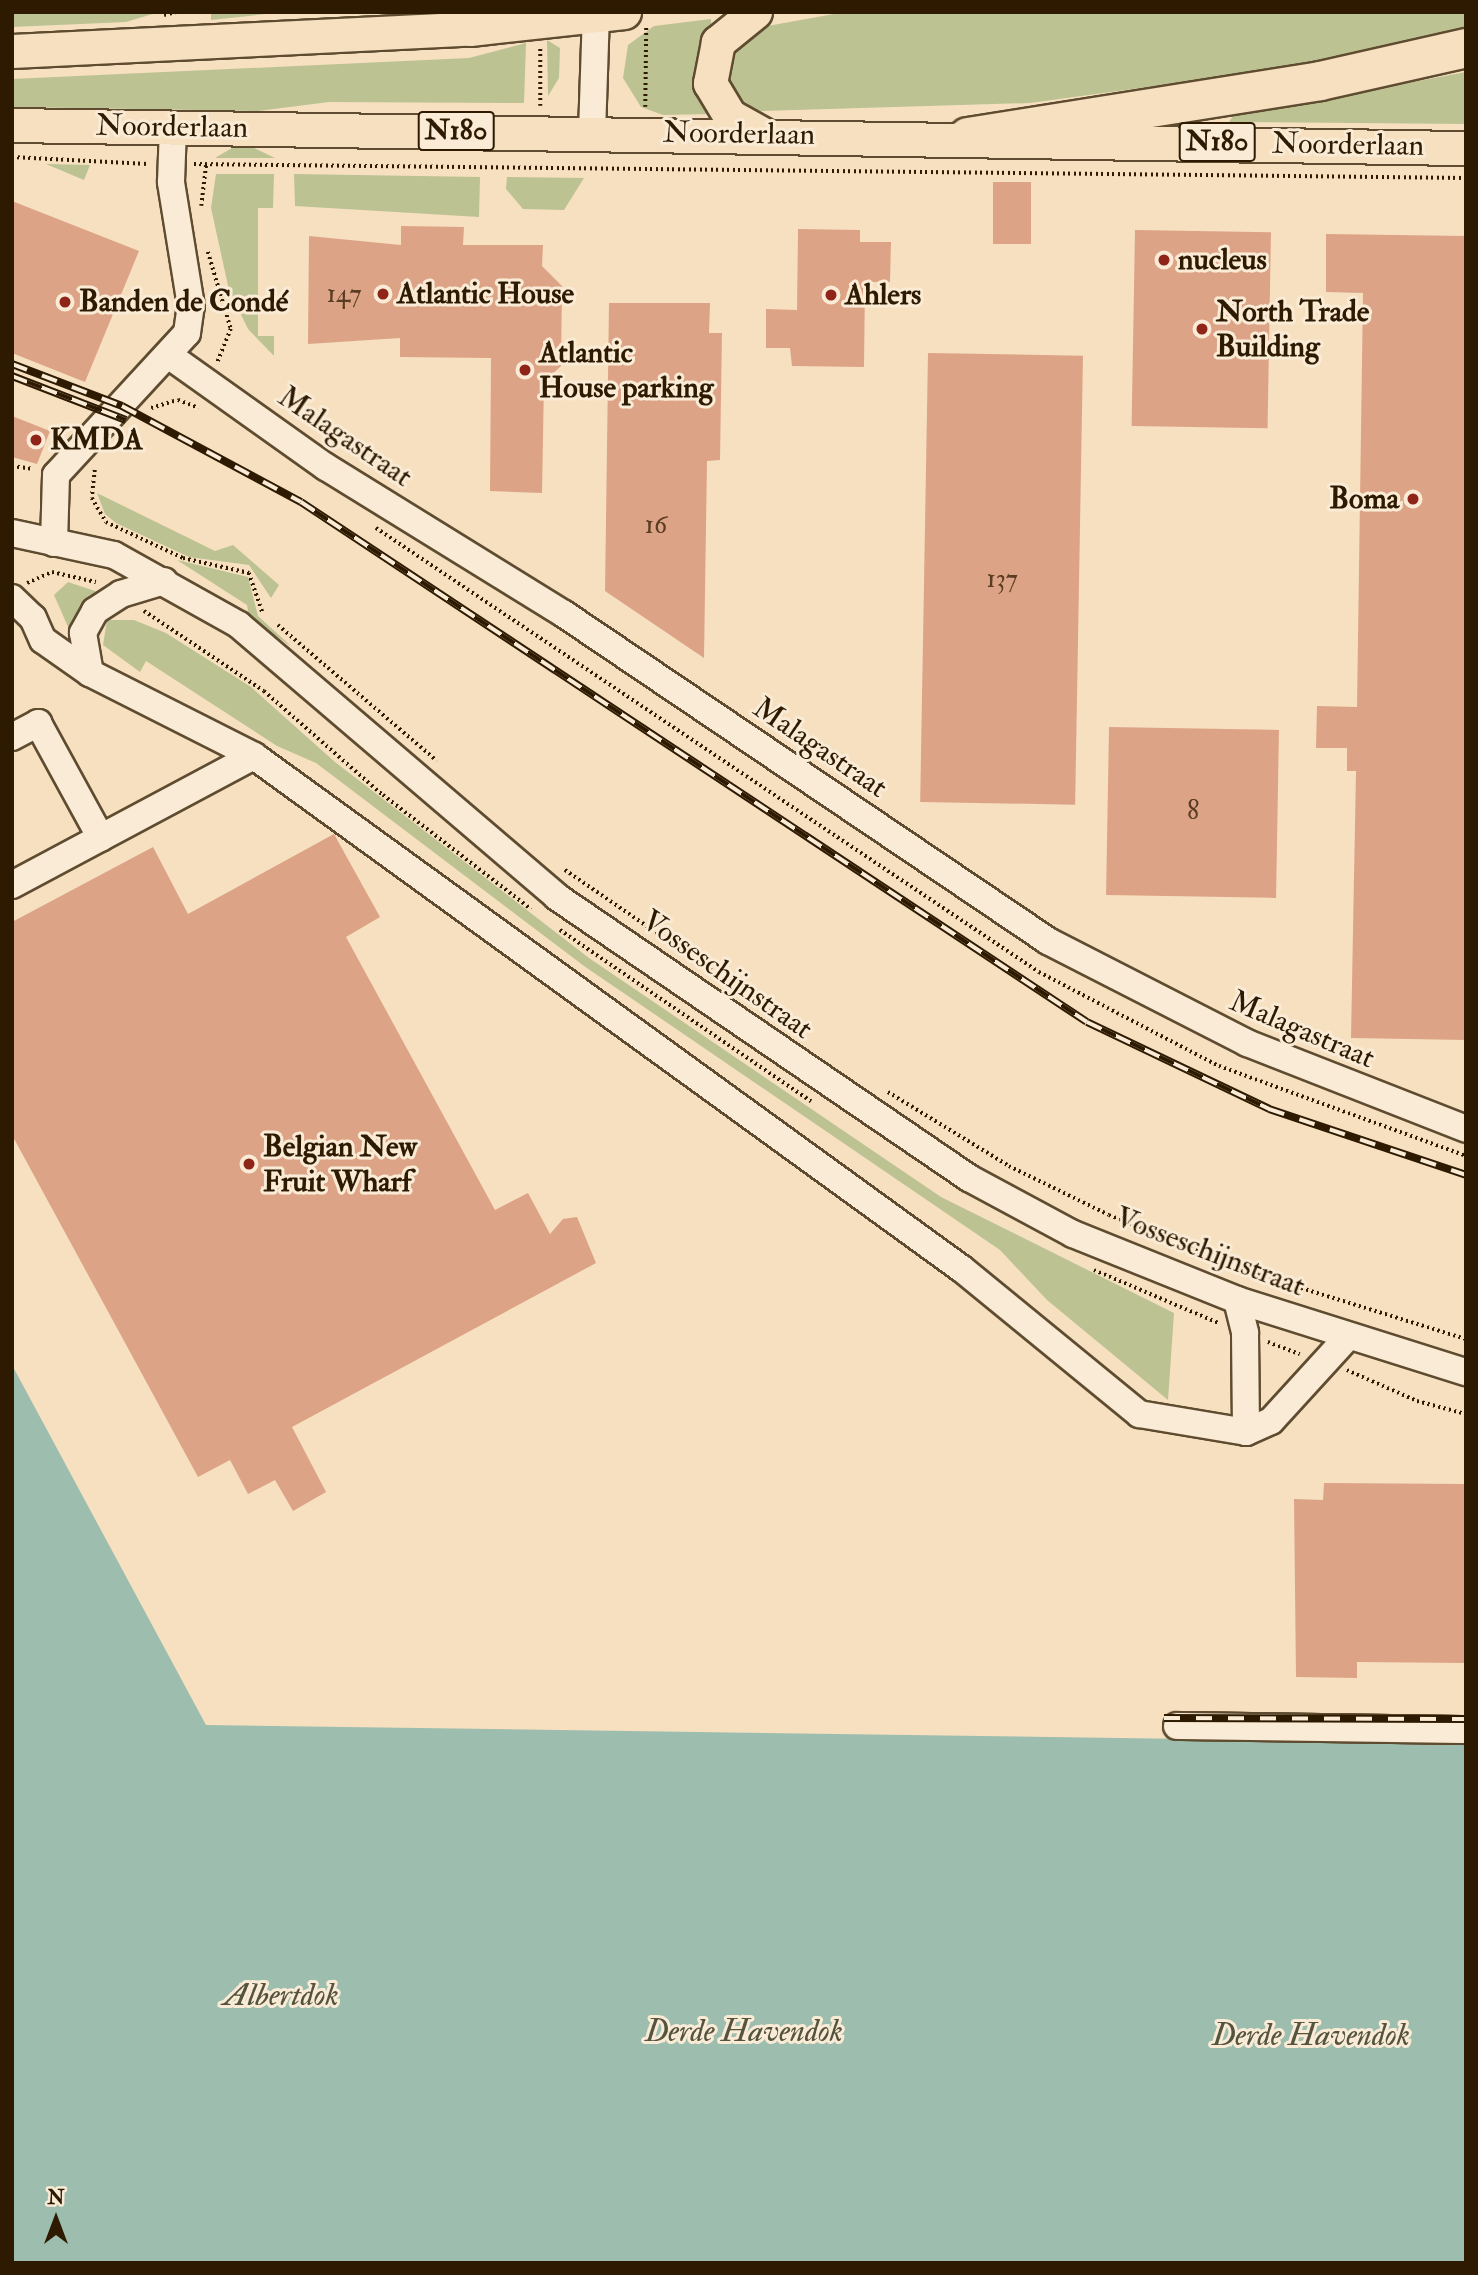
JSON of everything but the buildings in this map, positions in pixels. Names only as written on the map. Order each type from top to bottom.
[{"type":"highway","points":[[968,137],[1320,81],[1466,48]]},
{"type":"main road","points":[[755,12],[718,41],[710,83],[730,116],[764,135]]},
{"type":"main road","points":[[12,51],[541,22],[605,14]]},
{"type":"main road","name":"Noorderlaan","points":[[12,125],[968,137],[1466,148]]},
{"type":"street","points":[[592,133],[605,14]]},
{"type":"street","points":[[54,543],[56,475],[171,357],[187,334],[191,306],[171,164],[173,127]]},
{"type":"street","name":"Malagastraat","points":[[171,357],[326,467],[564,614],[1048,941],[1237,1039],[1466,1129]]},
{"type":"street","name":"Vosseschijnstraat","points":[[12,533],[114,555],[164,581],[289,663],[557,897],[901,1137],[1073,1234],[1237,1300],[1346,1339],[1466,1372]]},
{"type":"street","points":[[90,673],[83,633],[95,611],[121,594],[164,581]]},
{"type":"street","points":[[12,598],[33,618],[43,640],[90,673],[254,756],[962,1269],[1139,1414],[1246,1432],[1271,1421],[1346,1339]]},
{"type":"street","points":[[12,737],[38,723],[100,838]]},
{"type":"street","points":[[12,885],[254,756]]},
{"type":"street","points":[[1237,1300],[1245,1333],[1246,1432]]},
{"type":"street","points":[[1177,1726],[1466,1730]]},
{"type":"path","points":[[645,169],[646,12]]},
{"type":"path","points":[[540,168],[541,22]]},
{"type":"path","points":[[12,157],[171,164],[1466,178]]},
{"type":"path","points":[[143,416],[165,401],[189,402]]},
{"type":"path","points":[[97,464],[92,498],[106,522],[183,558],[249,573],[263,614],[303,641],[441,765]]},
{"type":"path","points":[[13,581],[23,584],[59,572],[101,583]]},
{"type":"path","points":[[558,865],[774,1014]]},
{"type":"path","points":[[878,1085],[1009,1166],[1109,1214],[1259,1275],[1466,1339]]},
{"type":"green space","points":[[12,12],[159,12],[126,22],[12,27]]},
{"type":"green space","points":[[285,12],[211,20],[211,14]]},
{"type":"green space","points":[[845,12],[1466,12],[1466,30],[1338,61],[1030,103],[761,111],[743,106],[725,82],[731,48],[756,28]]},
{"type":"green space","points":[[711,19],[714,114],[663,115],[641,107],[623,78],[628,45],[654,26]]},
{"type":"green space","points":[[547,40],[560,48],[559,78],[548,96]]},
{"type":"green space","points":[[526,43],[524,103],[329,102],[258,111],[12,107],[12,79],[469,58]]},
{"type":"green space","points":[[1466,72],[1466,124],[1229,122],[1233,116]]},
{"type":"green space","points":[[252,147],[275,158],[215,158],[232,148]]},
{"type":"green space","points":[[46,164],[90,165],[84,180]]},
{"type":"green space","points":[[216,174],[274,174],[273,208],[258,208],[258,336],[274,336],[274,356],[248,329],[229,290],[211,208]]},
{"type":"green space","points":[[294,174],[480,177],[479,217],[295,206]]},
{"type":"green space","points":[[507,177],[584,178],[564,210],[523,209],[506,189]]},
{"type":"green space","points":[[97,493],[215,551],[233,545],[279,585],[271,598],[249,565],[189,557],[116,523],[105,514]]},
{"type":"green space","points":[[177,560],[248,577],[258,616],[292,647],[249,617],[247,605]]},
{"type":"green space","points":[[68,582],[98,592],[69,629],[54,595]]},
{"type":"green space","points":[[107,620],[134,620],[166,633],[251,687],[335,762],[589,958],[941,1197],[1174,1313],[1168,1400],[1047,1300],[1000,1250],[584,966],[316,763],[277,746],[146,661],[140,672],[103,645]]},
{"type":"water","name":"Albertdok","points":[[12,1365],[206,1725],[1466,1743],[1466,2263],[12,2263]]},
{"type":"railway","points":[[12,364],[122,406],[301,502],[1087,1022],[1269,1109],[1466,1175]]},
{"type":"railway","points":[[12,376],[126,420]]},
{"type":"railway","points":[[1164,1718],[1466,1719]]},
{"type":"place","name":"nucleus","points":[[1164,260]]},
{"type":"place","name":"Atlantic House","points":[[383,294]]},
{"type":"place","name":"Ahlers","points":[[831,295]]},
{"type":"place","name":"Banden de Condé","points":[[65,302]]},
{"type":"place","name":"North Trade Building","points":[[1202,329]]},
{"type":"place","name":"Atlantic House parking","points":[[525,370]]},
{"type":"place","name":"KMDA","points":[[36,440]]},
{"type":"place","name":"Boma","points":[[1413,499]]},
{"type":"place","name":"Belgian New Fruit Wharf","points":[[249,1164]]},
{"type":"water label","name":"Derde Havendok","points":[[744,2031]]},
{"type":"water label","name":"Derde Havendok","points":[[1311,2035]]}]
